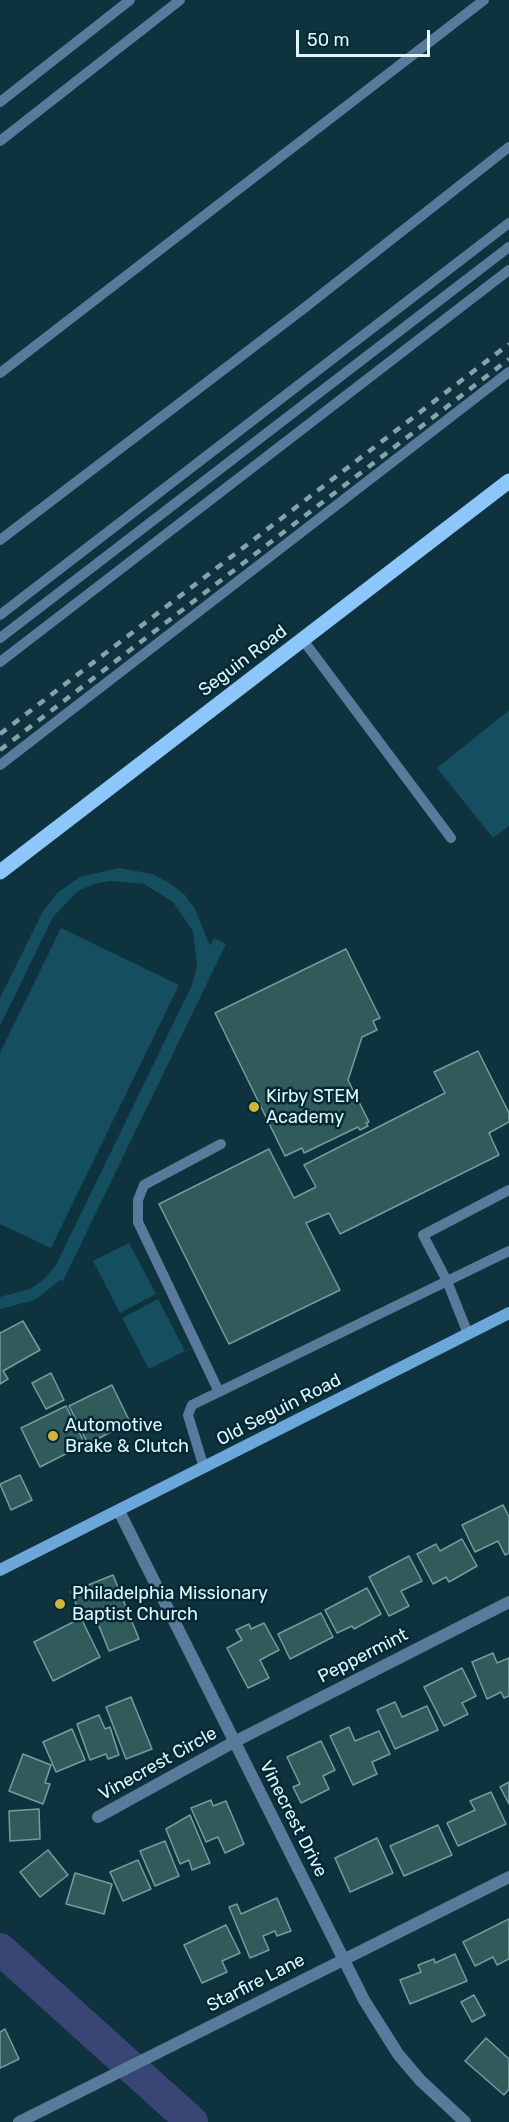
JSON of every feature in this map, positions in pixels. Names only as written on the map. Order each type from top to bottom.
[{"type":"main road","name":"Seguin Road","points":[[0,872],[509,481]]},
{"type":"street","name":"Old Seguin Road","points":[[2,1569],[509,1313]]},
{"type":"street","name":"Vinecrest Drive","points":[[119,1511],[364,2000],[398,2054],[420,2080],[465,2122]]},
{"type":"street","name":"Peppermint","points":[[234,1742],[509,1602]]},
{"type":"street","name":"Vinecrest Circle","points":[[98,1817],[234,1742]]},
{"type":"street","name":"Starfire Lane","points":[[19,2122],[509,1877]]},
{"type":"lane","points":[[0,102],[130,0]]},
{"type":"lane","points":[[0,141],[180,0]]},
{"type":"lane","points":[[0,373],[484,0]]},
{"type":"lane","points":[[0,540],[303,309],[509,147]]},
{"type":"lane","points":[[0,615],[509,223]]},
{"type":"lane","points":[[0,638],[509,247]]},
{"type":"lane","points":[[0,662],[509,270]]},
{"type":"lane","points":[[0,765],[509,372]]},
{"type":"lane","points":[[303,640],[451,838]]},
{"type":"lane","points":[[219,1392],[138,1222],[138,1200],[144,1185],[220,1144]]},
{"type":"lane","points":[[468,1334],[447,1281],[423,1235],[509,1190]]},
{"type":"lane","points":[[204,1468],[188,1415],[192,1405],[509,1251]]},
{"type":"shaded area","points":[[509,710],[509,826],[493,838],[437,768]]},
{"type":"shaded area","points":[[119,868],[152,874],[171,884],[185,895],[195,909],[210,946],[214,938],[226,944],[63,1281],[60,1280],[35,1300],[0,1309],[0,1297],[30,1289],[44,1279],[56,1265],[192,985],[197,966],[193,931],[173,902],[144,884],[110,881],[94,884],[78,891],[53,917],[0,1026],[0,998],[42,913],[56,894],[80,877]]},
{"type":"shaded area","points":[[61,928],[179,985],[51,1248],[0,1224],[0,1053]]},
{"type":"shaded area","points":[[129,1243],[156,1294],[120,1313],[93,1261]]},
{"type":"shaded area","points":[[158,1299],[185,1351],[149,1369],[122,1318]]},
{"type":"building","points":[[346,949],[380,1018],[373,1021],[377,1030],[362,1037],[348,1080],[369,1122],[366,1123],[368,1126],[360,1130],[358,1127],[304,1153],[302,1148],[285,1156],[215,1013]]},
{"type":"building","points":[[478,1051],[509,1113],[509,1122],[489,1133],[499,1155],[340,1234],[329,1213],[306,1223],[340,1290],[229,1344],[159,1204],[269,1149],[294,1198],[316,1187],[304,1165],[445,1093],[434,1072]]},
{"type":"building","points":[[23,1321],[40,1350],[3,1371],[8,1379],[0,1384],[0,1333]]},
{"type":"building","points":[[51,1373],[64,1400],[46,1409],[32,1383]]},
{"type":"building","points":[[112,1385],[130,1422],[88,1444],[69,1406]]},
{"type":"building","name":"Automotive Brake & Clutch","points":[[66,1406],[85,1444],[40,1467],[21,1428]]},
{"type":"building","points":[[20,1475],[32,1500],[11,1510],[0,1484]]},
{"type":"building","points":[[503,1505],[509,1517],[509,1553],[505,1555],[498,1541],[475,1552],[462,1525]]},
{"type":"building","points":[[462,1539],[477,1566],[449,1582],[446,1577],[433,1584],[417,1554],[436,1544],[440,1551]]},
{"type":"building","points":[[409,1556],[422,1581],[401,1591],[409,1606],[389,1616],[369,1577]]},
{"type":"building","points":[[113,1575],[139,1639],[109,1651],[93,1611],[81,1616],[71,1592]]},
{"type":"building","points":[[367,1588],[381,1614],[354,1629],[352,1626],[337,1633],[325,1610]]},
{"type":"building","points":[[321,1613],[333,1637],[290,1659],[278,1634]]},
{"type":"building","points":[[81,1618],[100,1657],[53,1681],[34,1642]]},
{"type":"building","points":[[264,1623],[279,1650],[260,1660],[269,1678],[248,1688],[227,1648],[242,1640],[236,1630],[249,1624],[251,1629]]},
{"type":"building","points":[[493,1653],[497,1663],[509,1658],[509,1696],[504,1698],[501,1692],[487,1699],[472,1662]]},
{"type":"building","points":[[462,1668],[476,1696],[462,1703],[468,1714],[444,1726],[424,1687]]},
{"type":"building","points":[[131,1697],[152,1749],[126,1759],[106,1707]]},
{"type":"building","points":[[395,1702],[402,1717],[427,1706],[438,1730],[395,1749],[377,1710]]},
{"type":"building","points":[[99,1715],[105,1729],[110,1727],[119,1755],[108,1759],[106,1754],[90,1760],[77,1724]]},
{"type":"building","points":[[349,1727],[355,1741],[379,1731],[390,1754],[372,1762],[377,1774],[353,1785],[330,1736]]},
{"type":"building","points":[[72,1729],[85,1760],[56,1772],[43,1742]]},
{"type":"building","points":[[321,1741],[335,1770],[323,1776],[329,1789],[301,1803],[293,1787],[300,1784],[287,1757]]},
{"type":"building","points":[[23,1754],[51,1765],[45,1783],[50,1784],[43,1804],[9,1791]]},
{"type":"building","points":[[509,1782],[509,1804],[500,1787]]},
{"type":"building","points":[[491,1792],[506,1824],[458,1846],[447,1823],[475,1810],[470,1801]]},
{"type":"building","points":[[211,1800],[213,1806],[226,1801],[244,1844],[225,1853],[218,1837],[206,1842],[191,1808]]},
{"type":"building","points":[[39,1809],[40,1839],[10,1841],[9,1811]]},
{"type":"building","points":[[190,1815],[210,1863],[192,1870],[189,1860],[180,1864],[166,1829]]},
{"type":"building","points":[[438,1825],[452,1855],[404,1876],[390,1846]]},
{"type":"building","points":[[377,1838],[393,1873],[350,1892],[335,1858]]},
{"type":"building","points":[[165,1841],[179,1876],[155,1886],[140,1851]]},
{"type":"building","points":[[48,1850],[68,1875],[40,1897],[20,1872]]},
{"type":"building","points":[[138,1860],[151,1889],[123,1901],[110,1872]]},
{"type":"building","points":[[75,1873],[112,1884],[104,1914],[66,1904]]},
{"type":"building","points":[[277,1898],[291,1931],[277,1936],[275,1931],[263,1936],[269,1950],[250,1958],[229,1907],[237,1904],[241,1914]]},
{"type":"building","points":[[509,1919],[509,1959],[497,1965],[493,1957],[475,1966],[463,1942]]},
{"type":"building","points":[[226,1925],[240,1953],[222,1961],[227,1972],[202,1983],[184,1945]]},
{"type":"building","points":[[455,1954],[467,1981],[410,2004],[400,1980],[421,1972],[418,1965],[434,1959],[435,1963]]},
{"type":"building","points":[[474,1995],[485,2015],[472,2022],[461,2002]]},
{"type":"building","points":[[5,2029],[19,2059],[0,2068],[0,2032]]},
{"type":"building","points":[[486,2038],[509,2059],[509,2089],[504,2095],[465,2061]]},
{"type":"waterway","points":[[0,1949],[192,2122]]},
{"type":"railway","points":[[0,734],[509,344]]},
{"type":"railway","points":[[0,750],[509,359]]},
{"type":"place","name":"Kirby STEM Academy","points":[[254,1107]]},
{"type":"place","name":"Automotive Brake & Clutch","points":[[53,1436]]},
{"type":"place","name":"Philadelphia Missionary Baptist Church","points":[[60,1604]]}]
